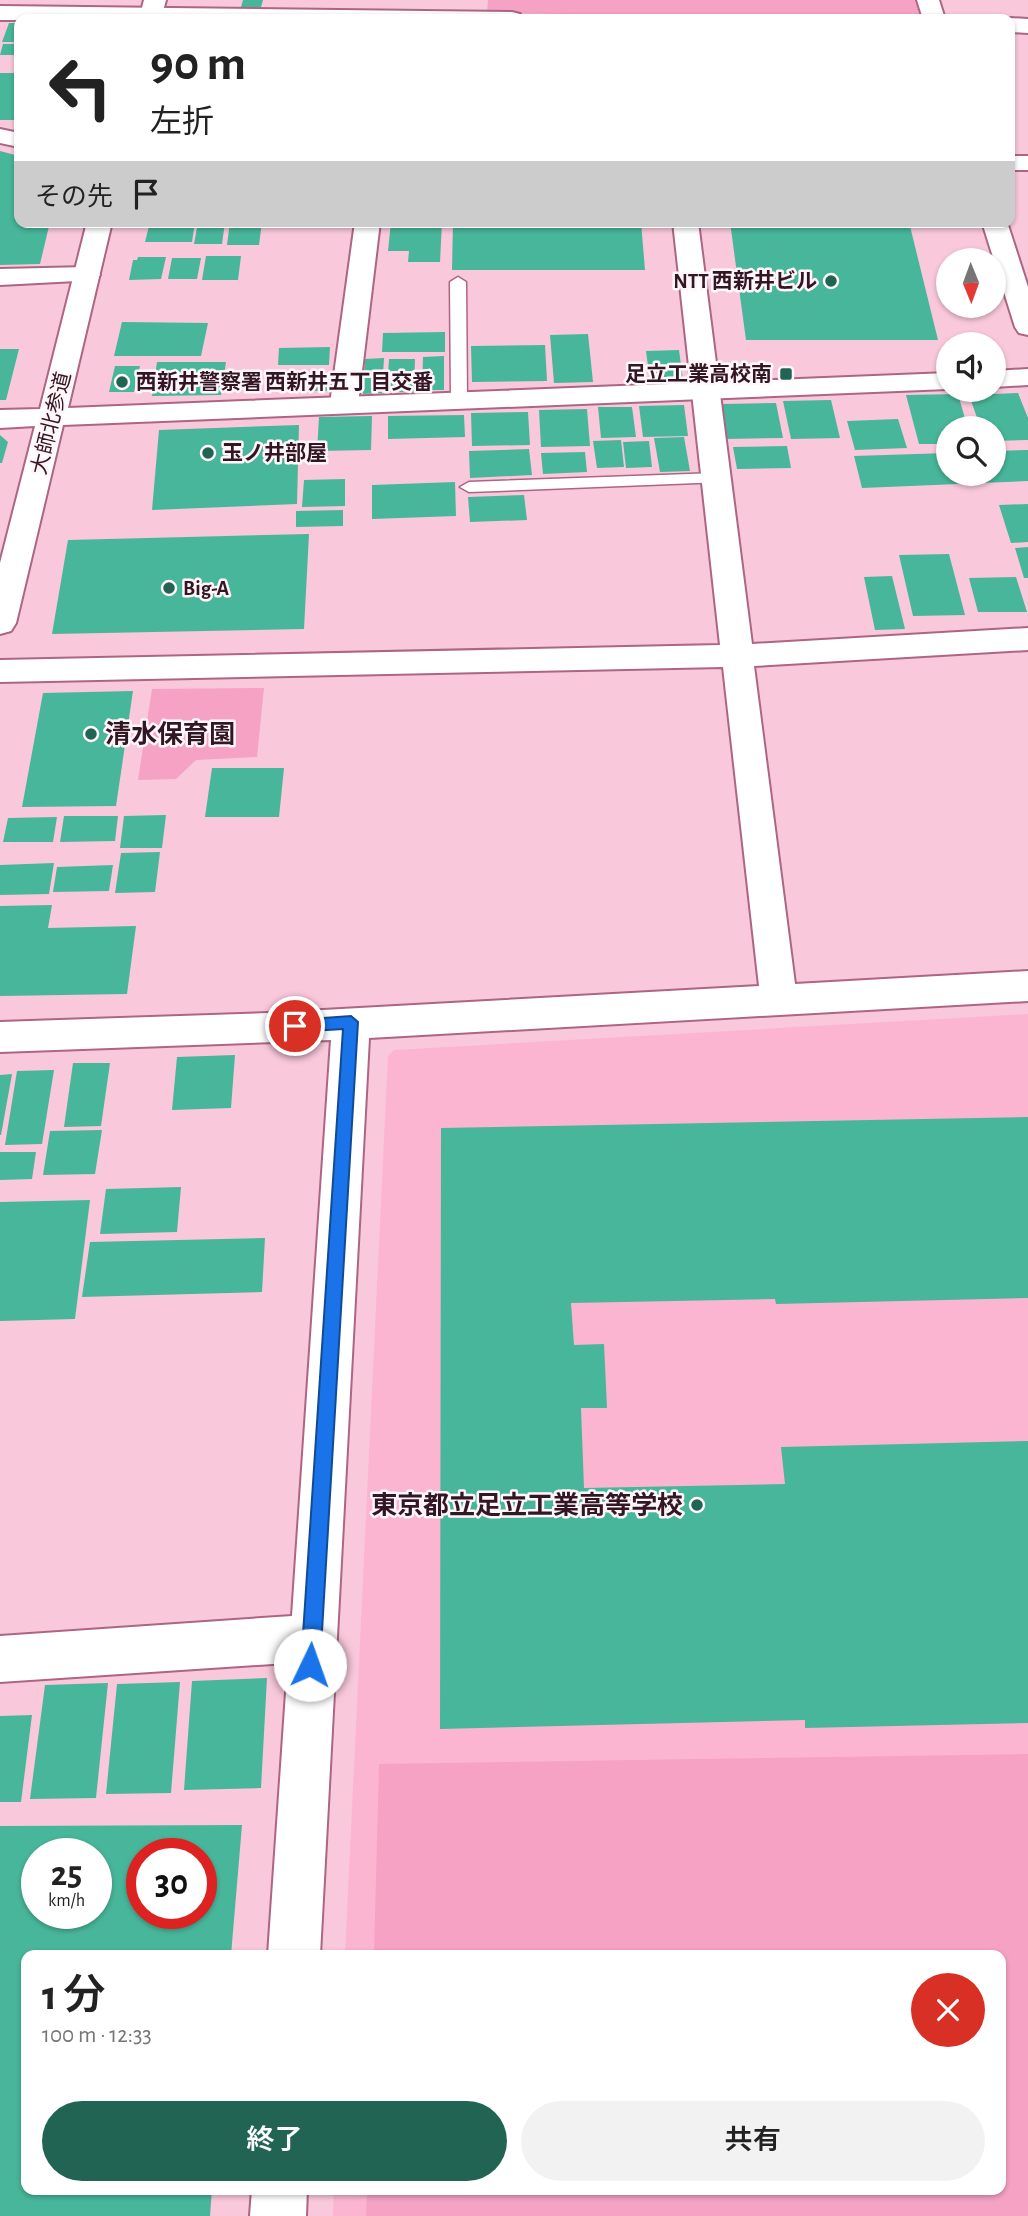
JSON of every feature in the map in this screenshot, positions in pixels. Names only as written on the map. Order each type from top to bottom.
[{"type":"street","points":[[0,13],[152,11],[257,14]]},
{"type":"street","name":"大師北参道","points":[[0,624],[99,228]]},
{"type":"street","points":[[344,404],[368,228]]},
{"type":"street","points":[[686,228],[779,1001]]},
{"type":"street","points":[[997,228],[1028,327]]},
{"type":"street","points":[[0,277],[87,275]]},
{"type":"street","points":[[1006,378],[1028,377]]},
{"type":"street","points":[[0,419],[936,381]]},
{"type":"street","points":[[0,671],[738,656],[1028,639]]},
{"type":"street","points":[[0,1037],[268,1028],[1028,986]]},
{"type":"street","points":[[293,1950],[351,1022]]},
{"type":"street","points":[[0,1659],[312,1638]]},
{"type":"street","points":[[278,2216],[280,2195]]},
{"type":"lane","points":[[458,282],[459,401]]},
{"type":"lane","points":[[469,487],[717,478]]},
{"type":"shaded area","points":[[488,0],[920,0],[925,14],[575,14],[487,13]]},
{"type":"shaded area","points":[[264,688],[257,757],[196,760],[176,779],[138,780],[152,689]]},
{"type":"shaded area","name":"東京都立足立工業高等学校","points":[[1028,1014],[1028,2216],[333,2216],[334,2195],[1006,2195],[1006,1950],[345,1950],[388,1056],[394,1050]]},
{"type":"shaded area","points":[[1028,1754],[1028,2216],[366,2216],[367,2195],[1006,2195],[1006,1950],[374,1950],[379,1764]]},
{"type":"building","points":[[243,0],[263,0],[261,7],[241,7]]},
{"type":"building","points":[[9,23],[14,23],[14,42],[2,42]]},
{"type":"building","points":[[3,44],[14,44],[14,55],[0,55]]},
{"type":"building","points":[[0,73],[14,73],[14,120],[0,120]]},
{"type":"building","points":[[0,151],[14,155],[14,228],[49,228],[40,264],[0,265]]},
{"type":"building","points":[[148,228],[194,228],[192,242],[145,242]]},
{"type":"building","points":[[197,228],[224,228],[222,244],[194,244]]},
{"type":"building","points":[[229,228],[261,228],[259,245],[227,245]]},
{"type":"building","points":[[390,228],[442,228],[440,262],[408,262],[409,251],[388,251]]},
{"type":"building","points":[[453,228],[642,228],[645,270],[452,270]]},
{"type":"building","name":"NTT 西新井ビル","points":[[731,228],[910,228],[936,340],[746,340]]},
{"type":"building","points":[[206,256],[241,256],[238,280],[202,280]]},
{"type":"building","points":[[138,257],[166,257],[161,279],[129,280],[133,260]]},
{"type":"building","points":[[172,258],[201,258],[197,279],[168,279]]},
{"type":"building","points":[[122,322],[208,323],[201,356],[114,356]]},
{"type":"building","points":[[445,332],[445,352],[382,352],[383,333]]},
{"type":"building","points":[[588,334],[593,382],[554,383],[550,335]]},
{"type":"building","points":[[545,345],[547,381],[472,382],[471,346]]},
{"type":"building","points":[[330,347],[329,365],[278,365],[279,348]]},
{"type":"building","points":[[0,349],[19,349],[6,400],[0,400]]},
{"type":"building","points":[[679,350],[683,380],[650,381],[646,351]]},
{"type":"building","points":[[444,356],[444,390],[422,390],[423,357]]},
{"type":"building","points":[[384,358],[382,393],[363,394],[365,359]]},
{"type":"building","points":[[389,359],[415,359],[414,392],[387,392]]},
{"type":"building","points":[[157,362],[226,362],[221,395],[152,396]]},
{"type":"building","points":[[115,366],[140,366],[134,392],[109,392]]},
{"type":"building","points":[[286,373],[330,373],[329,391],[284,391]]},
{"type":"building","points":[[1006,393],[1018,393],[1028,418],[1028,440],[1006,441],[1006,416],[976,416],[971,402],[1006,402]]},
{"type":"building","points":[[936,394],[936,402],[960,402],[964,416],[936,416],[936,444],[919,444],[906,395]]},
{"type":"building","points":[[831,400],[840,438],[791,439],[783,401]]},
{"type":"building","points":[[776,403],[783,438],[726,439],[721,404]]},
{"type":"building","points":[[684,405],[688,436],[643,437],[639,406]]},
{"type":"building","points":[[598,407],[632,407],[636,437],[601,438]]},
{"type":"building","points":[[587,409],[590,446],[541,447],[539,410]]},
{"type":"building","points":[[528,412],[530,445],[472,446],[471,413]]},
{"type":"building","points":[[464,415],[465,437],[388,439],[388,416]]},
{"type":"building","points":[[372,416],[371,450],[317,451],[319,417]]},
{"type":"building","points":[[898,419],[907,448],[855,450],[847,421]]},
{"type":"building","points":[[299,425],[297,504],[152,510],[159,430]]},
{"type":"building","points":[[0,435],[8,442],[2,463],[0,463]]},
{"type":"building","points":[[684,437],[690,471],[660,472],[654,438]]},
{"type":"building","points":[[621,440],[624,467],[597,468],[593,441]]},
{"type":"building","points":[[649,441],[652,467],[626,468],[623,442]]},
{"type":"building","points":[[787,446],[791,468],[737,469],[733,447]]},
{"type":"building","points":[[529,449],[532,475],[470,478],[469,451]]},
{"type":"building","points":[[1028,450],[1028,481],[1006,482],[1006,451]]},
{"type":"building","points":[[585,452],[587,472],[543,474],[541,453]]},
{"type":"building","points":[[936,453],[936,485],[862,488],[854,456]]},
{"type":"building","points":[[345,479],[345,506],[302,507],[304,480]]},
{"type":"building","points":[[455,482],[456,516],[372,519],[372,485]]},
{"type":"building","points":[[524,495],[527,520],[470,522],[468,497]]},
{"type":"building","points":[[1028,504],[1028,542],[1011,543],[999,505]]},
{"type":"building","points":[[343,510],[343,526],[296,527],[296,511]]},
{"type":"building","points":[[309,534],[304,629],[52,634],[68,540]]},
{"type":"building","points":[[1028,547],[1028,578],[1024,578],[1015,548]]},
{"type":"building","points":[[949,554],[965,615],[913,616],[899,555]]},
{"type":"building","points":[[892,576],[905,629],[875,630],[864,577]]},
{"type":"building","points":[[1016,577],[1027,612],[978,612],[969,578]]},
{"type":"building","points":[[133,691],[116,806],[22,807],[43,693]]},
{"type":"building","points":[[212,768],[284,768],[279,817],[205,817]]},
{"type":"building","points":[[166,815],[162,848],[120,848],[124,816]]},
{"type":"building","points":[[64,816],[118,816],[115,841],[60,842]]},
{"type":"building","points":[[57,817],[53,842],[3,842],[8,818]]},
{"type":"building","points":[[160,852],[155,892],[115,893],[121,853]]},
{"type":"building","points":[[54,863],[49,894],[0,895],[0,865]]},
{"type":"building","points":[[113,865],[109,891],[53,892],[57,867]]},
{"type":"building","points":[[52,905],[48,928],[136,926],[127,994],[0,996],[0,906]]},
{"type":"building","points":[[235,1055],[231,1108],[172,1110],[177,1057]]},
{"type":"building","points":[[73,1063],[110,1063],[101,1126],[64,1127]]},
{"type":"building","points":[[54,1070],[42,1144],[5,1145],[17,1071]]},
{"type":"building","points":[[12,1074],[1,1135],[0,1135],[0,1075]]},
{"type":"building","points":[[1028,1117],[1028,1298],[776,1304],[775,1299],[571,1303],[574,1345],[604,1344],[607,1408],[581,1408],[584,1488],[785,1484],[781,1447],[1028,1441],[1028,1723],[805,1728],[805,1720],[440,1729],[441,1128]]},
{"type":"building","points":[[102,1130],[95,1174],[43,1175],[50,1131]]},
{"type":"building","points":[[0,1152],[36,1152],[32,1179],[0,1180]]},
{"type":"building","points":[[181,1187],[177,1232],[100,1234],[106,1189]]},
{"type":"building","points":[[90,1200],[75,1319],[0,1321],[0,1202]]},
{"type":"building","points":[[265,1238],[262,1292],[82,1297],[90,1242]]},
{"type":"building","points":[[267,1678],[261,1788],[184,1790],[192,1681]]},
{"type":"building","points":[[180,1682],[171,1793],[106,1794],[117,1684]]},
{"type":"building","points":[[108,1683],[96,1798],[30,1799],[45,1685]]},
{"type":"building","points":[[32,1715],[21,1802],[0,1802],[0,1716]]},
{"type":"building","points":[[242,1825],[231,1950],[21,1950],[21,2195],[212,2195],[210,2216],[0,2216],[0,1826]]},
{"type":"place","name":"NTT 西新井ビル","points":[[831,281]]},
{"type":"place","name":"足立工業高校南","points":[[786,374]]},
{"type":"place","name":"西新井警察署 西新井五丁目交番","points":[[122,382]]},
{"type":"place","name":"玉ノ井部屋","points":[[208,453]]},
{"type":"place","name":"Big-A","points":[[169,588]]},
{"type":"place","name":"清水保育園","points":[[91,734]]},
{"type":"place","name":"東京都立足立工業高等学校","points":[[697,1505]]},
{"type":"route","points":[[295,1026],[351,1022],[310,1665]]}]
